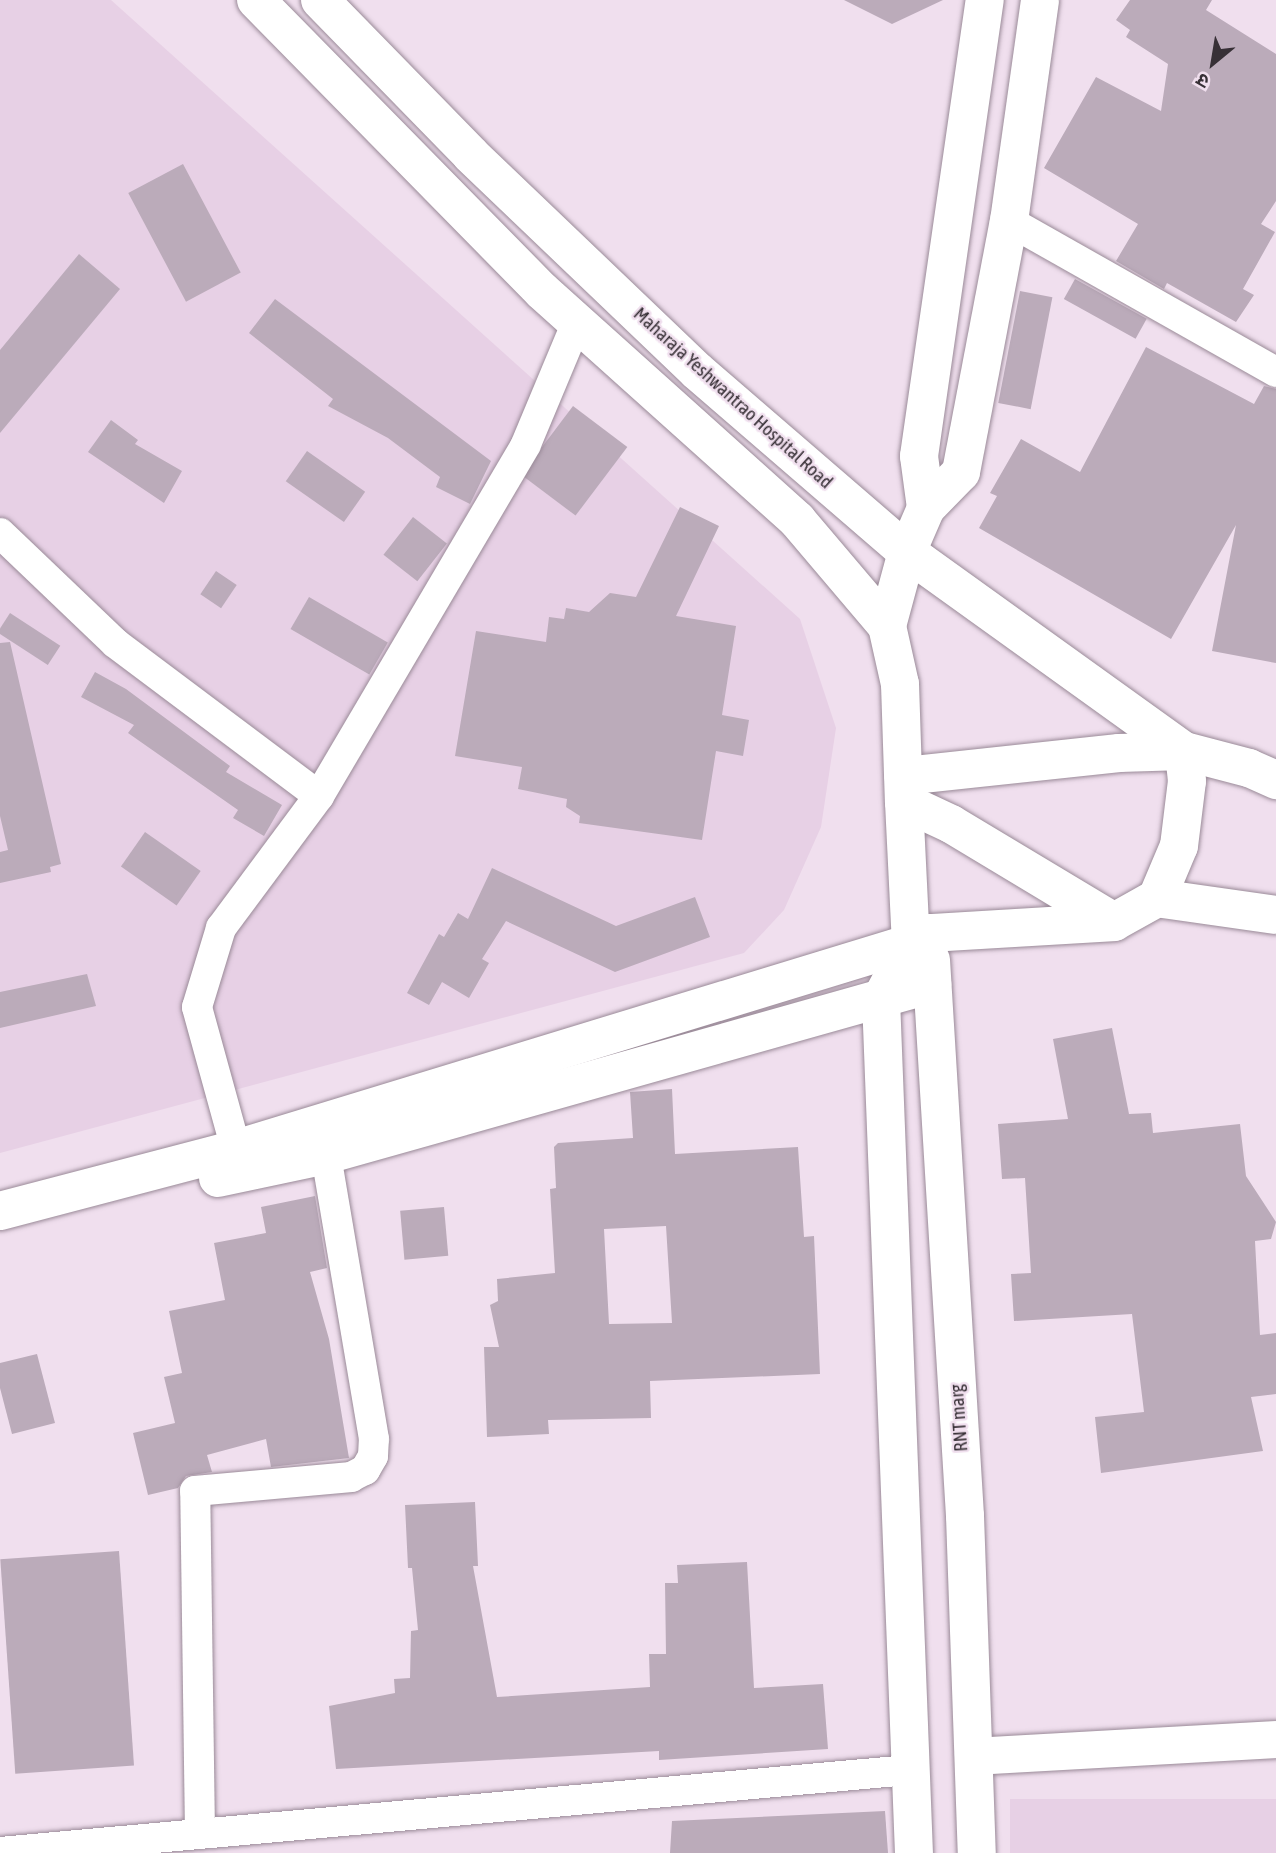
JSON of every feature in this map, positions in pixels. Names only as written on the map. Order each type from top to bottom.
[{"type":"main road","points":[[256,0],[502,253],[797,520],[887,626]]},
{"type":"main road","name":"Maharaja Yeshwantrao Hospital Road","points":[[320,0],[471,155],[697,371],[907,552],[1184,751]]},
{"type":"main road","points":[[926,508],[919,456],[985,0]]},
{"type":"main road","points":[[887,626],[907,552],[926,508],[961,472],[1009,221],[1040,0]]},
{"type":"main road","name":"RNT marg","points":[[887,626],[901,684],[903,789],[921,938],[932,984],[965,1516],[977,1853]]},
{"type":"main road","points":[[0,1211],[236,1149],[921,938],[1114,922],[1157,898],[1180,846],[1186,781],[1184,751]]},
{"type":"main road","points":[[903,789],[1119,753],[1184,751],[1250,768],[1276,780]]},
{"type":"main road","points":[[903,789],[951,824],[1114,922]]},
{"type":"main road","points":[[1157,898],[1276,915]]},
{"type":"main road","points":[[914,1853],[908,1770],[881,999],[921,938]]},
{"type":"main road","points":[[0,1230],[122,1198],[326,1155],[932,984]]},
{"type":"street","points":[[1009,221],[1276,372]]},
{"type":"street","points":[[236,1149],[197,1007],[221,928],[319,796],[526,444],[577,322]]},
{"type":"street","points":[[0,533],[115,643],[319,796]]},
{"type":"street","points":[[200,1834],[195,1491],[351,1477],[365,1470],[373,1456],[374,1439],[326,1155]]},
{"type":"street","points":[[973,1756],[1276,1739]]},
{"type":"street","points":[[0,1852],[908,1770]]},
{"type":"shaded area","points":[[0,0],[111,0],[800,619],[836,728],[821,827],[784,910],[744,953],[0,1153]]},
{"type":"shaded area","points":[[1010,1799],[1276,1799],[1276,1853],[1010,1853]]},
{"type":"building","points":[[844,0],[943,0],[892,24]]},
{"type":"building","points":[[1130,0],[1212,0],[1206,10],[1276,54],[1276,201],[1261,224],[1275,232],[1243,289],[1254,295],[1236,322],[1167,283],[1164,289],[1116,261],[1138,224],[1044,168],[1096,77],[1161,111],[1168,64],[1126,37],[1130,30],[1116,20]]},
{"type":"building","points":[[183,164],[241,273],[186,302],[128,193]]},
{"type":"building","points":[[79,254],[120,289],[0,433],[0,350]]},
{"type":"building","points":[[1075,279],[1147,319],[1136,339],[1064,299]]},
{"type":"building","points":[[1020,291],[1052,297],[1031,409],[998,403]]},
{"type":"building","points":[[275,299],[491,461],[470,504],[436,487],[440,477],[388,438],[328,406],[333,399],[249,333]]},
{"type":"building","points":[[1146,347],[1254,404],[1264,386],[1276,389],[1276,663],[1212,651],[1236,525],[1171,639],[979,528],[997,496],[990,493],[1021,439],[1080,472]]},
{"type":"building","points":[[573,406],[627,447],[576,516],[521,475]]},
{"type":"building","points":[[111,420],[138,440],[135,444],[182,471],[164,503],[88,452]]},
{"type":"building","points":[[307,451],[365,492],[344,522],[286,481]]},
{"type":"building","points":[[680,507],[719,526],[676,616],[736,626],[722,715],[749,720],[743,756],[716,751],[702,840],[579,823],[580,816],[566,807],[567,799],[518,789],[522,767],[455,756],[476,631],[546,642],[549,617],[564,619],[566,608],[589,612],[610,593],[636,597]]},
{"type":"building","points":[[413,517],[447,543],[417,581],[383,555]]},
{"type":"building","points":[[216,571],[237,585],[221,608],[200,594]]},
{"type":"building","points":[[309,597],[388,642],[369,675],[290,629]]},
{"type":"building","points":[[10,613],[60,646],[48,665],[0,634],[0,628]]},
{"type":"building","points":[[10,642],[61,864],[50,867],[51,872],[0,883],[0,852],[8,850],[0,816],[0,643]]},
{"type":"building","points":[[95,672],[126,689],[230,766],[226,772],[282,805],[264,836],[233,818],[238,810],[128,733],[134,725],[81,697]]},
{"type":"building","points":[[145,832],[201,871],[177,905],[121,866]]},
{"type":"building","points":[[492,868],[616,926],[695,897],[710,937],[615,972],[506,921],[482,959],[489,963],[469,998],[442,982],[429,1005],[407,993],[439,934],[444,937],[458,913],[468,919]]},
{"type":"building","points":[[87,974],[96,1006],[0,1028],[0,992]]},
{"type":"building","points":[[1112,1028],[1129,1114],[1151,1113],[1153,1133],[1240,1124],[1246,1176],[1276,1222],[1271,1239],[1255,1241],[1260,1335],[1276,1333],[1276,1394],[1251,1397],[1263,1451],[1101,1473],[1095,1417],[1144,1412],[1132,1314],[1014,1321],[1011,1274],[1031,1273],[1025,1178],[1002,1179],[998,1124],[1068,1119],[1053,1039]]},
{"type":"building","points":[[672,1089],[675,1154],[798,1147],[804,1237],[814,1236],[820,1374],[650,1381],[651,1418],[548,1420],[549,1434],[487,1437],[484,1347],[499,1347],[490,1305],[498,1301],[497,1279],[555,1273],[550,1189],[556,1188],[554,1147],[558,1143],[633,1138],[630,1092]],"holes":[[[666,1226],[672,1323],[609,1324],[604,1229]]]},
{"type":"building","points":[[315,1196],[327,1268],[310,1272],[329,1339],[349,1458],[271,1467],[266,1439],[207,1455],[212,1472],[186,1476],[178,1488],[148,1495],[133,1433],[175,1423],[164,1377],[182,1373],[169,1311],[225,1300],[214,1243],[266,1233],[261,1207]]},
{"type":"building","points":[[444,1207],[448,1256],[404,1260],[400,1211]]},
{"type":"building","points":[[37,1354],[55,1423],[12,1434],[0,1388],[0,1363]]},
{"type":"building","points":[[475,1502],[478,1566],[473,1566],[497,1697],[650,1687],[649,1654],[666,1654],[665,1583],[678,1583],[677,1565],[747,1562],[754,1688],[823,1684],[828,1749],[659,1760],[659,1751],[336,1769],[329,1706],[395,1693],[394,1679],[410,1678],[411,1631],[418,1630],[412,1568],[408,1568],[405,1505]]},
{"type":"building","points":[[119,1551],[134,1765],[15,1774],[0,1559]]},
{"type":"building","points":[[885,1811],[888,1853],[670,1853],[672,1821]]}]
